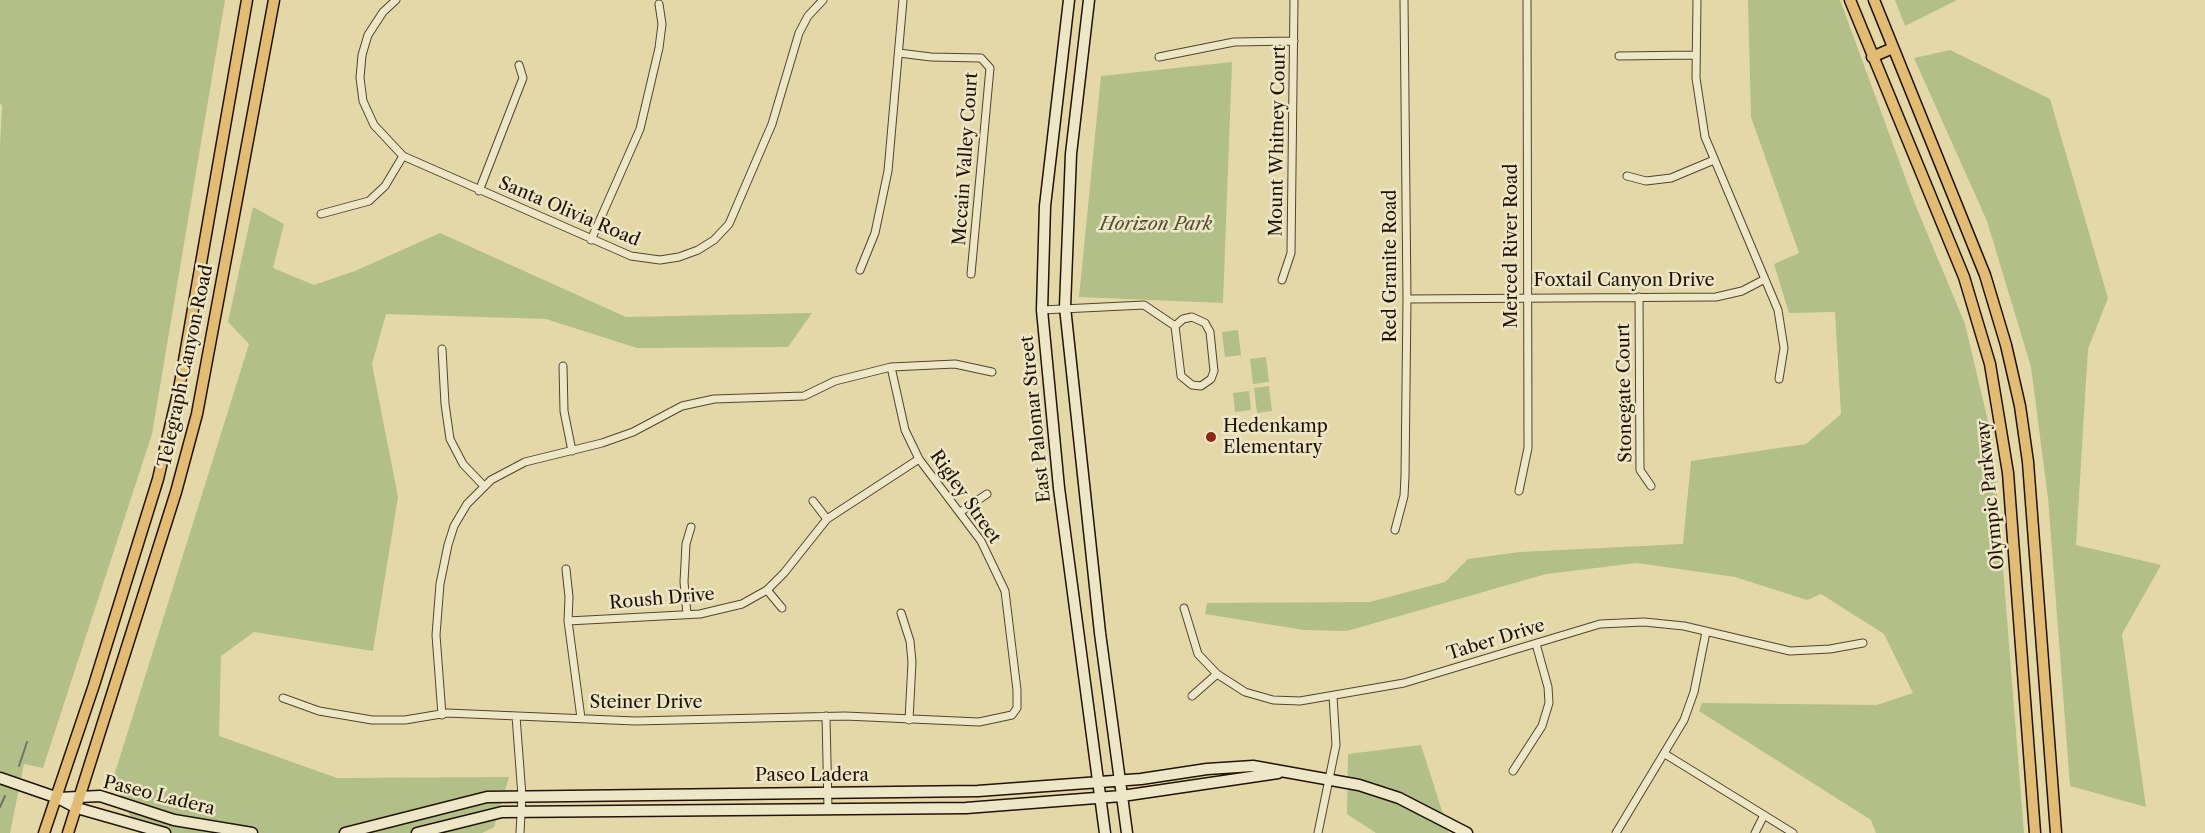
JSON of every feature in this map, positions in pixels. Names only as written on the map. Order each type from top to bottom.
[{"type":"main road","name":"Telegraph Canyon Road","points":[[44,833],[58,798],[158,479],[179,389],[247,0]]},
{"type":"main road","name":"Telegraph Canyon Road","points":[[68,833],[176,492],[197,414],[274,0]]},
{"type":"main road","name":"East Palomar Street","points":[[1069,0],[1046,206],[1042,310],[1059,488],[1105,833]]},
{"type":"main road","points":[[1089,0],[1071,154],[1065,307],[1100,633],[1127,833]]},
{"type":"main road","name":"Olympic Parkway","points":[[1850,0],[1964,277],[1990,364],[2008,473],[2035,833]]},
{"type":"main road","name":"Olympic Parkway","points":[[1874,0],[1986,275],[2020,406],[2028,462],[2056,833]]},
{"type":"main road","points":[[1872,57],[1893,48]]},
{"type":"main road","name":"Paseo Ladera","points":[[345,833],[487,797],[978,791],[1098,780],[1120,781],[1207,769],[1253,766],[1359,785],[1399,798],[1467,833]]},
{"type":"main road","name":"Paseo Ladera","points":[[417,833],[502,812],[522,810],[966,808],[1122,796],[1282,772]]},
{"type":"main road","name":"Paseo Ladera","points":[[0,778],[58,798],[79,802],[165,833]]},
{"type":"main road","name":"Paseo Ladera","points":[[79,802],[100,796],[174,820],[252,833]]},
{"type":"street","name":"Santa Olivia Road","points":[[396,0],[383,12],[368,35],[362,55],[360,78],[363,101],[374,125],[403,156],[630,256],[660,260],[680,257],[698,250],[729,224],[772,124],[799,33],[808,16],[823,0]]},
{"type":"street","points":[[860,270],[873,239],[886,185],[903,0]]},
{"type":"street","name":"Mount Whitney Court","points":[[1282,280],[1291,254],[1294,0]]},
{"type":"street","name":"Red Granite Road","points":[[1395,530],[1404,489],[1407,299],[1404,0]]},
{"type":"street","name":"Merced River Road","points":[[1519,491],[1528,448],[1527,0]]},
{"type":"street","points":[[1697,0],[1696,55],[1699,105],[1705,137],[1765,279],[1782,326],[1784,348],[1779,379]]},
{"type":"street","points":[[591,240],[640,129],[659,48],[662,24],[659,3]]},
{"type":"street","points":[[1159,57],[1234,42],[1294,40]]},
{"type":"street","name":"Mccain Valley Court","points":[[899,53],[931,57],[981,58],[990,68],[971,274]]},
{"type":"street","points":[[1619,56],[1696,55]]},
{"type":"street","points":[[479,191],[523,78],[519,65]]},
{"type":"street","points":[[321,214],[369,201],[385,186],[403,156]]},
{"type":"street","points":[[1627,176],[1647,181],[1671,178],[1714,160]]},
{"type":"street","name":"Foxtail Canyon Drive","points":[[1407,299],[1716,297],[1742,291],[1765,279]]},
{"type":"street","name":"Stonegate Court","points":[[1639,297],[1640,470],[1651,486]]},
{"type":"street","points":[[1042,310],[1065,307],[1144,305],[1175,326],[1181,376],[1192,385],[1201,386],[1211,379],[1214,371],[1208,327],[1198,318],[1192,317],[1183,319],[1175,326]]},
{"type":"street","points":[[442,349],[445,404],[450,439],[463,464],[483,485]]},
{"type":"street","points":[[442,715],[436,648],[440,584],[454,526],[467,504],[483,485],[525,462],[572,451],[633,432],[682,406],[714,399],[804,396],[835,381],[891,367],[955,364],[992,372]]},
{"type":"street","points":[[563,366],[564,411],[572,451]]},
{"type":"street","name":"Rigley Street","points":[[891,367],[905,430],[919,459],[981,541],[1005,591],[1017,690],[1017,708],[1012,715]]},
{"type":"street","name":"Roush Drive","points":[[568,621],[700,614],[742,604],[767,590],[799,555],[826,519],[919,459]]},
{"type":"street","points":[[960,512],[987,494]]},
{"type":"street","points":[[813,501],[826,519]]},
{"type":"street","points":[[687,614],[684,582],[686,544],[691,527]]},
{"type":"street","points":[[566,569],[569,597],[568,621],[580,718]]},
{"type":"street","points":[[767,590],[782,608]]},
{"type":"street","name":"Taber Drive","points":[[1184,608],[1198,654],[1217,674],[1245,692],[1273,700],[1300,701],[1422,679],[1600,624],[1624,622],[1684,626],[1790,651],[1830,649],[1863,643]]},
{"type":"street","points":[[901,613],[910,640],[912,662],[909,720]]},
{"type":"street","points":[[1616,833],[1684,720],[1694,692],[1706,632]]},
{"type":"street","points":[[1513,771],[1542,726],[1549,703],[1548,687],[1536,644]]},
{"type":"street","points":[[1192,696],[1217,674]]},
{"type":"street","points":[[1318,833],[1336,745],[1333,696]]},
{"type":"street","name":"Steiner Drive","points":[[283,698],[319,711],[372,720],[405,720],[442,715],[635,721],[826,716],[979,722],[1012,715]]},
{"type":"street","points":[[516,716],[522,796],[520,833]]},
{"type":"street","points":[[826,716],[828,809]]},
{"type":"street","points":[[1665,754],[1793,833]]},
{"type":"street","points":[[1755,833],[1764,817]]},
{"type":"green space","points":[[0,0],[225,0],[152,434],[43,768],[24,764],[10,833],[0,833],[0,146],[2,106],[0,103]]},
{"type":"green space","points":[[1748,0],[1840,0],[1915,204],[1965,324],[1993,442],[2024,833],[1876,833],[1871,820],[1699,711],[1702,703],[1877,705],[1913,693],[1884,634],[1821,594],[1807,600],[1735,577],[1637,563],[1546,574],[1347,631],[1304,630],[1205,614],[1207,603],[1370,602],[1445,582],[1468,559],[1520,552],[1683,544],[1691,461],[1806,444],[1841,414],[1835,312],[1789,313],[1774,264],[1799,253],[1751,117]]},
{"type":"green space","points":[[1895,0],[1957,0],[1905,26]]},
{"type":"green space","points":[[1950,50],[2050,99],[2108,298],[2088,349],[2076,545],[2161,565],[2122,634],[2146,807],[2070,786],[2048,498],[2031,367],[1987,221],[1914,58]]},
{"type":"green space","name":"Horizon Park","points":[[1232,62],[1223,303],[1079,297],[1101,76]]},
{"type":"green space","points":[[253,207],[284,224],[273,268],[314,285],[355,271],[440,233],[626,317],[812,313],[788,347],[637,348],[546,319],[386,314],[372,364],[398,497],[373,651],[254,632],[221,656],[219,736],[337,778],[509,777],[494,827],[482,833],[138,833],[113,779],[249,344],[228,322]]},
{"type":"green space","points":[[1238,330],[1241,355],[1225,357],[1222,332]]},
{"type":"green space","points":[[1266,357],[1269,382],[1253,384],[1250,359]]},
{"type":"green space","points":[[1269,386],[1272,411],[1257,413],[1254,388]]},
{"type":"green space","points":[[1249,391],[1251,410],[1235,412],[1233,393]]},
{"type":"green space","points":[[1421,745],[1449,833],[1376,833],[1347,814],[1348,754]]},
{"type":"waterway","points":[[19,766],[27,742]]},
{"type":"waterway","points":[[0,807],[5,796]]},
{"type":"place","name":"Hedenkamp Elementary","points":[[1211,437]]}]
